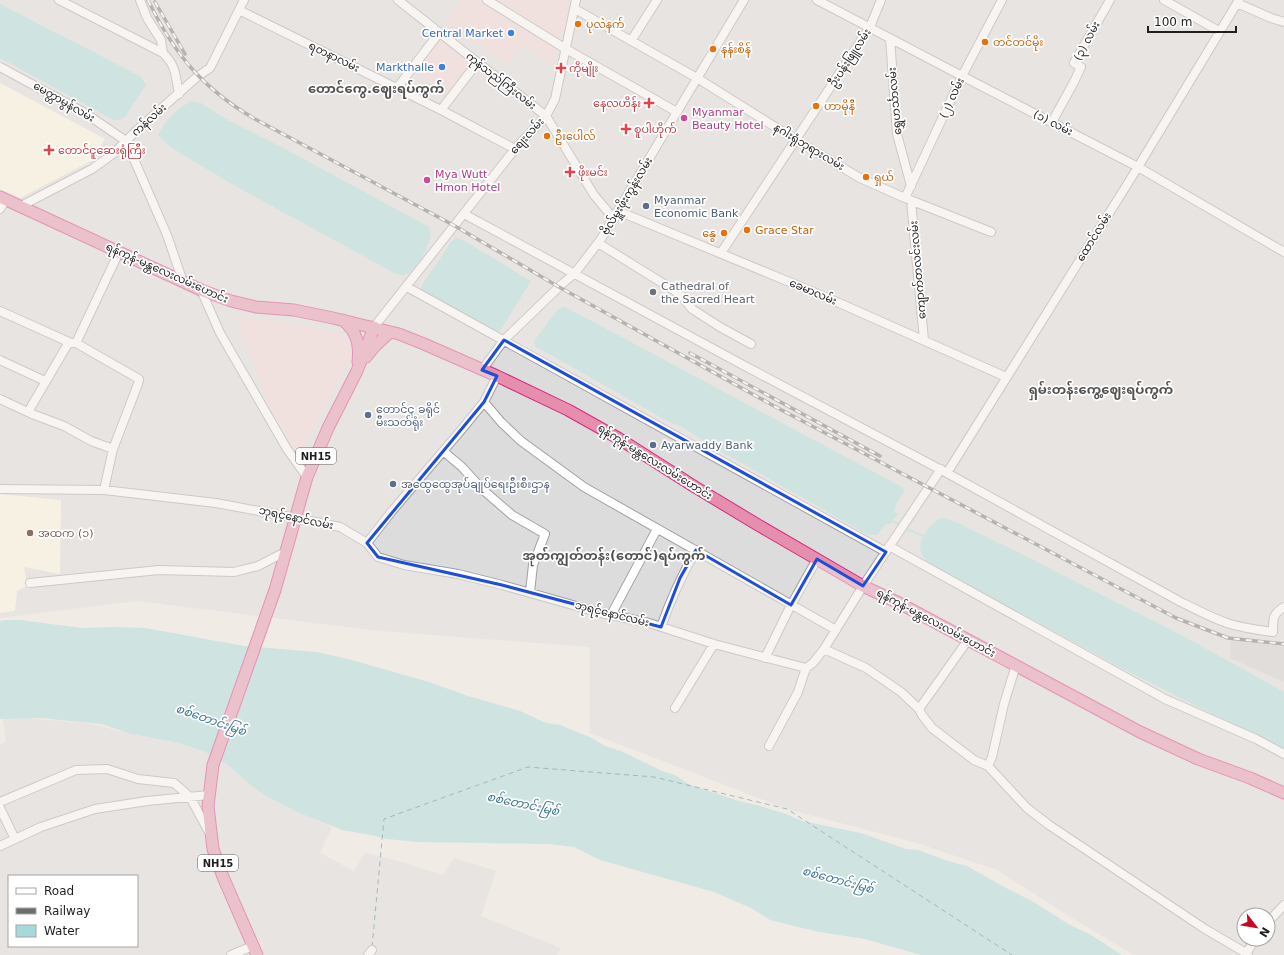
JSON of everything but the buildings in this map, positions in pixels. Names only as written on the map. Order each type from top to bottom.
[{"type":"highway","name":"ရန်ကုန်-မန္တလေးလမ်းဟောင်း","points":[[2,202],[20,206],[201,290],[231,301],[256,307],[294,310],[390,332],[424,344],[497,376],[536,394],[618,438],[720,502],[863,586],[899,603],[1140,732],[1198,759],[1250,778],[1284,793]]},
{"type":"highway","points":[[343,320],[351,327],[356,335],[358,346],[357,371]]},
{"type":"highway","name":"NH15","points":[[255,950],[223,877],[213,849],[208,806],[213,765],[275,590],[307,477],[328,428],[357,371],[374,328]]},
{"type":"highway","points":[[357,371],[367,355],[390,332]]},
{"type":"street","points":[[59,0],[163,53],[174,66],[179,94]]},
{"type":"street","points":[[140,0],[147,18],[161,40],[163,53]]},
{"type":"street","name":"ကန်လမ်း","points":[[20,206],[92,168],[113,154],[210,68],[244,0]]},
{"type":"street","name":"ကုန်သည်ကြီးလမ်း","points":[[400,0],[439,33],[546,116],[594,195],[616,215]]},
{"type":"street","points":[[487,0],[566,49],[677,112]]},
{"type":"street","name":"စျေးလမ်း","points":[[374,328],[483,188],[515,149],[546,116],[555,99],[576,0]]},
{"type":"street","points":[[631,41],[657,0]]},
{"type":"street","name":"ဗိုလ်မှူးဖိုးကွန်းလမ်း","points":[[482,370],[504,340],[562,284],[575,274],[598,243],[744,0]]},
{"type":"street","name":"(၁) လမ်း","points":[[817,0],[1138,167],[1284,252]]},
{"type":"street","name":"ဦးပန်းဖြူလမ်း","points":[[721,253],[870,27],[881,0]]},
{"type":"street","name":"(၂) လမ်း","points":[[908,200],[911,186],[962,76],[1002,0]]},
{"type":"street","name":"(၃) လမ်း","points":[[1052,122],[1081,67],[1074,63],[1110,0]]},
{"type":"street","points":[[1164,0],[1219,31]]},
{"type":"street","points":[[1238,2],[1271,18],[1284,22]]},
{"type":"street","name":"ထောင်လမ်း","points":[[806,668],[814,662],[824,649],[887,549],[944,471],[1006,376],[1138,167],[1219,31],[1238,2]]},
{"type":"street","name":"နဂါးရုံဘုရားလမ်း","points":[[574,9],[697,78],[860,178],[908,200],[991,232]]},
{"type":"street","name":"ရတနာလမ်း","points":[[239,10],[441,110],[515,149]]},
{"type":"street","points":[[397,88],[439,33]]},
{"type":"street","name":"ရွှေဟင်္သာလမ်း","points":[[890,38],[897,134],[911,186]]},
{"type":"street","points":[[441,110],[477,62]]},
{"type":"street","name":"မေတ္တာမွန်လမ်း","points":[[0,67],[85,113],[126,141]]},
{"type":"street","points":[[126,141],[167,235],[184,282]]},
{"type":"street","name":"ကျောက်တလင်းလမ်း","points":[[908,200],[924,340]]},
{"type":"street","points":[[464,214],[736,362],[944,471],[1144,582],[1209,616],[1247,628],[1273,632],[1274,616],[1277,611],[1284,608]]},
{"type":"street","name":"ခေမာလမ်း","points":[[616,215],[721,253],[1006,376]]},
{"type":"street","points":[[598,243],[680,294],[692,309],[751,344]]},
{"type":"street","points":[[28,412],[45,381],[73,343],[119,252]]},
{"type":"street","points":[[407,287],[1165,699],[1256,739],[1284,754]]},
{"type":"street","points":[[201,290],[220,333],[287,449],[307,477]]},
{"type":"street","points":[[0,310],[73,343],[139,379],[113,449],[104,490]]},
{"type":"street","points":[[0,360],[45,381]]},
{"type":"street","points":[[367,543],[484,402],[497,376]]},
{"type":"street","points":[[0,399],[64,426],[91,441],[113,449]]},
{"type":"street","points":[[484,402],[501,422],[521,441],[578,483],[836,630]]},
{"type":"street","points":[[443,451],[462,467],[482,489],[512,515],[545,534],[533,565],[530,592]]},
{"type":"street","name":"ဘုရင့်နောင်လမ်း","points":[[0,488],[104,490],[216,503],[296,518],[340,528],[367,543],[378,557],[404,565],[458,574],[530,592],[611,615],[649,623],[714,644],[806,668]]},
{"type":"street","points":[[611,615],[657,528]]},
{"type":"street","points":[[661,627],[669,602],[680,578],[696,550]]},
{"type":"street","points":[[30,583],[159,570],[234,572],[258,566],[287,551]]},
{"type":"street","points":[[765,658],[791,605],[817,559]]},
{"type":"street","points":[[919,709],[968,640]]},
{"type":"street","points":[[675,708],[714,644]]},
{"type":"street","points":[[824,649],[866,668],[901,692],[919,709],[932,728],[974,760],[988,766],[1027,808],[1049,825],[1205,929],[1247,954]]},
{"type":"street","points":[[988,766],[992,757],[1004,704],[1016,665]]},
{"type":"street","points":[[769,746],[798,692],[806,668]]},
{"type":"street","points":[[0,802],[76,770],[107,770],[138,779],[174,783],[190,797],[212,838]]},
{"type":"street","points":[[0,846],[41,827],[94,809],[146,801],[209,795]]},
{"type":"street","points":[[0,808],[15,839]]},
{"type":"street","points":[[1276,914],[1284,905]]},
{"type":"street","points":[[230,955],[255,950]]},
{"type":"highlighted area","points":[[504,340],[886,552],[863,586],[817,559],[791,605],[696,550],[680,578],[661,627],[502,585],[378,557],[367,543],[484,402],[497,376],[482,370]]},
{"type":"shaded area","points":[[0,0],[1284,0],[1284,955],[1134,955],[1075,920],[997,870],[917,843],[787,809],[590,733],[590,647],[380,631],[137,601],[0,618]]},
{"type":"shaded area","name":"Central Market","points":[[460,0],[569,0],[553,65],[522,45],[508,64],[444,22]]},
{"type":"shaded area","name":"Markthalle","points":[[438,38],[471,64],[446,96],[413,70]]},
{"type":"shaded area","name":"တောင်ငူဆေးရုံကြီး","points":[[0,83],[105,139],[91,161],[20,198],[0,189]]},
{"type":"shaded area","points":[[236,316],[284,322],[341,333],[354,349],[300,454],[294,452],[268,403]]},
{"type":"shaded area","name":"အထက (၁)","points":[[0,494],[61,500],[60,574],[24,567],[27,586],[17,591],[15,611],[0,613]]},
{"type":"shaded area","points":[[1231,638],[1284,647],[1284,682],[1230,658]]},
{"type":"shaded area","points":[[22,718],[87,723],[145,737],[174,742],[205,752],[228,765],[241,777],[280,803],[332,827],[320,853],[354,871],[365,853],[402,862],[443,875],[454,858],[496,871],[481,916],[561,948],[557,955],[0,955],[0,744],[6,742],[3,719]]},
{"type":"water","points":[[0,4],[140,76],[146,85],[125,117],[119,120],[114,120],[0,58]]},
{"type":"water","points":[[191,101],[201,103],[224,118],[287,150],[429,227],[430,238],[428,245],[417,264],[409,273],[403,275],[396,274],[230,183],[172,148],[158,135],[164,124],[172,115]]},
{"type":"water","points":[[456,238],[463,240],[531,281],[500,331],[497,331],[426,296],[421,291],[422,285],[452,241]]},
{"type":"water","points":[[563,307],[902,487],[905,490],[896,504],[894,511],[898,514],[890,524],[886,524],[877,535],[868,535],[715,448],[682,427],[669,422],[535,346],[534,341],[558,309]]},
{"type":"water","points":[[941,518],[956,522],[1185,637],[1284,692],[1284,750],[1127,671],[928,563],[921,553],[920,544],[927,531]]},
{"type":"water","name":"စစ်တောင်းမြစ်","points":[[20,620],[82,628],[145,628],[244,646],[317,652],[348,659],[429,682],[468,696],[520,711],[546,723],[560,725],[592,738],[605,746],[621,751],[662,771],[675,775],[690,785],[742,802],[786,814],[802,821],[861,833],[906,849],[918,850],[967,866],[1032,901],[1070,925],[1091,935],[1122,955],[921,955],[865,939],[819,932],[770,920],[751,908],[714,892],[600,860],[574,847],[549,844],[418,842],[387,839],[342,830],[295,811],[264,795],[228,765],[205,752],[191,747],[174,742],[131,734],[102,724],[40,718],[0,719],[0,621]]},
{"type":"waterway","points":[[892,521],[900,525]]},
{"type":"waterway","points":[[906,529],[924,536]]},
{"type":"ferry route","points":[[372,947],[384,819],[528,767],[654,777],[787,809],[1012,955]]},
{"type":"railway","points":[[148,0],[168,37],[192,68],[220,95],[255,119],[455,226],[559,287],[774,406],[1176,618],[1228,638],[1284,644]]},
{"type":"railway","points":[[155,2],[185,54]]},
{"type":"railway","points":[[690,353],[880,456]]},
{"type":"place","name":"ပုလဲနက်","points":[[578,24]]},
{"type":"place","name":"Central Market","points":[[511,33]]},
{"type":"place","name":"တင်တင်မိုး","points":[[985,42]]},
{"type":"place","name":"နန်းစိန်","points":[[713,49]]},
{"type":"place","name":"Markthalle","points":[[442,67]]},
{"type":"place","name":"ကိုမျိုး","points":[[561,68]]},
{"type":"place","name":"နေလဟိန်း","points":[[649,103]]},
{"type":"place","name":"ဟာမိုနီ","points":[[816,106]]},
{"type":"place","name":"Myanmar Beauty Hotel","points":[[684,118]]},
{"type":"place","name":"စူပါဟိုက်","points":[[626,129]]},
{"type":"place","name":"ဦးပေါလ်","points":[[547,136]]},
{"type":"place","name":"တောင်ငူဆေးရုံကြီး","points":[[49,150]]},
{"type":"place","name":"ဖိုးမင်း","points":[[570,172]]},
{"type":"place","name":"ရှယ်","points":[[866,177]]},
{"type":"place","name":"Mya Wutt Hmon Hotel","points":[[427,180]]},
{"type":"place","name":"Myanmar Economic Bank","points":[[646,206]]},
{"type":"place","name":"Grace Star","points":[[747,230]]},
{"type":"place","name":"နွေ","points":[[724,233]]},
{"type":"place","name":"Cathedral of the Sacred Heart","points":[[653,292]]},
{"type":"place","name":"တောင်ငူ ခရိုင် မီးသတ်ရုံး","points":[[368,415]]},
{"type":"place","name":"Ayarwaddy Bank","points":[[653,445]]},
{"type":"place","name":"အထွေထွေအုပ်ချုပ်ရေးဦးစီးဌာန","points":[[393,484]]},
{"type":"place","name":"အထက (၁)","points":[[30,533]]},
{"type":"district","name":"တောင်ကွေ.ဈေးရပ်ကွက်","points":[[376,88]]},
{"type":"district","name":"ရှမ်းတန်းကွေ့ဈေးရပ်ကွက်","points":[[1101,389]]},
{"type":"district","name":"အုတ်ကျွတ်တန်း(တောင်)ရပ်ကွက်","points":[[614,555]]}]
